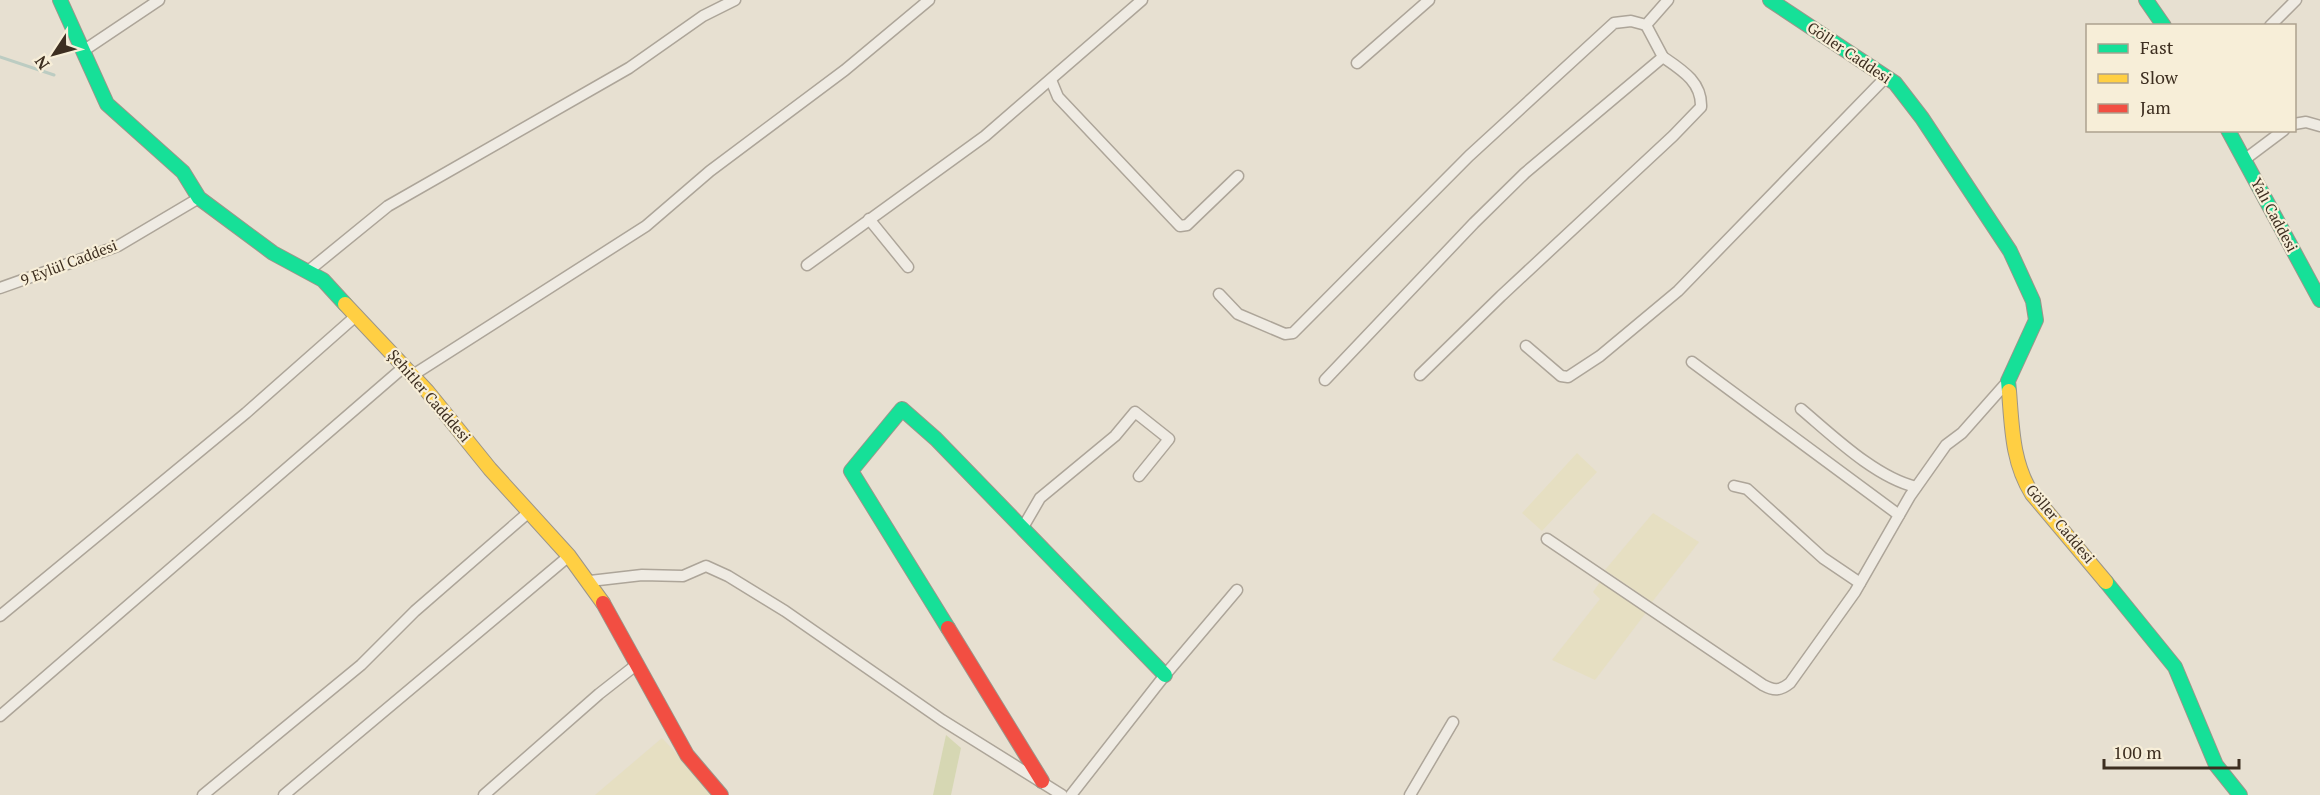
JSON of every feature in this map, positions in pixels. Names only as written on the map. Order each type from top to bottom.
[{"type":"street","name":"Şehitler Cadddesi","points":[[60,0],[107,104],[183,172],[199,198],[273,253],[323,280],[409,371],[590,581],[687,755],[721,795]]},
{"type":"street","points":[[83,51],[159,0]]},
{"type":"street","points":[[307,272],[388,206],[629,68],[703,16],[735,0]]},
{"type":"street","points":[[0,716],[409,371],[646,226],[710,171],[845,70],[929,0]]},
{"type":"street","points":[[807,265],[985,136],[1142,0]]},
{"type":"street","points":[[1357,63],[1429,0]]},
{"type":"street","points":[[1646,25],[1668,0]]},
{"type":"street","name":"Göller Caddesi","points":[[1770,0],[1894,83],[1922,118],[2010,251],[2033,301],[2036,320],[2008,381],[2015,454],[2022,478],[2032,494],[2156,640],[2175,667],[2188,693],[2216,765],[2241,795]]},
{"type":"street","points":[[2146,0],[2163,24]]},
{"type":"street","points":[[2272,24],[2296,0]]},
{"type":"street","points":[[1218,294],[1238,314],[1285,334],[1293,333],[1469,156],[1614,23],[1631,21],[1646,25],[1662,57],[1693,80],[1701,95],[1701,107],[1674,136],[1517,281],[1420,375]]},
{"type":"street","points":[[1325,380],[1525,173],[1662,57]]},
{"type":"street","points":[[1526,346],[1561,376],[1568,377],[1600,356],[1678,291],[1886,77]]},
{"type":"street","points":[[1051,80],[1058,97],[1180,226],[1187,225],[1238,176]]},
{"type":"street","points":[[2296,124],[2307,122],[2320,126]]},
{"type":"street","name":"Yalı Caddesi","points":[[2229,132],[2320,300]]},
{"type":"street","points":[[2244,160],[2281,132]]},
{"type":"street","name":"9 Eylül Caddesi","points":[[0,288],[118,246],[199,198]]},
{"type":"street","points":[[869,219],[908,267]]},
{"type":"street","points":[[0,616],[246,412],[357,315]]},
{"type":"street","points":[[1692,362],[1899,515]]},
{"type":"street","points":[[1547,539],[1773,690],[1782,690],[1790,683],[1860,583],[1899,515],[1946,445],[1962,433],[2008,381]]},
{"type":"street","points":[[1042,781],[851,471],[902,409],[936,439],[1165,675]]},
{"type":"street","points":[[1801,409],[1885,474],[1902,484],[1916,488]]},
{"type":"street","points":[[1022,529],[1040,498],[1115,436],[1135,412],[1169,439],[1139,476]]},
{"type":"street","points":[[1734,486],[1747,489],[1823,558],[1860,583]]},
{"type":"street","points":[[202,795],[361,665],[415,611],[529,512]]},
{"type":"street","points":[[284,795],[432,668],[569,556]]},
{"type":"street","points":[[590,581],[642,575],[683,576],[706,566],[728,576],[784,611],[942,720],[1062,795]]},
{"type":"street","points":[[1071,795],[1165,675],[1237,590]]},
{"type":"street","points":[[484,795],[598,694],[636,665]]},
{"type":"street","points":[[1410,795],[1453,722]]},
{"type":"shaded area","points":[[1577,453],[1597,472],[1542,531],[1522,513]]},
{"type":"shaded area","points":[[1653,513],[1699,542],[1652,602],[1605,570]]},
{"type":"shaded area","points":[[1602,579],[1648,610],[1595,680],[1552,660],[1600,599],[1593,592]]},
{"type":"shaded area","points":[[662,738],[715,795],[595,795]]},
{"type":"green space","points":[[946,735],[961,748],[951,795],[933,795]]},
{"type":"waterway","points":[[0,57],[54,75]]},
{"type":"traffic: fast","points":[[60,0],[107,104],[183,172],[199,198],[273,253],[323,280],[345,304]]},
{"type":"traffic: fast","points":[[1770,0],[1895,83],[1922,118],[2010,251],[2033,301],[2036,320],[2008,381],[2009,391]]},
{"type":"traffic: fast","points":[[2146,0],[2163,24]]},
{"type":"traffic: fast","points":[[2229,132],[2320,300]]},
{"type":"traffic: fast","points":[[948,628],[851,471],[902,409],[936,439],[1165,675]]},
{"type":"traffic: fast","points":[[2106,582],[2175,667],[2216,765],[2240,795]]},
{"type":"traffic: slow","points":[[345,304],[427,391],[490,469],[569,556],[603,603]]},
{"type":"traffic: slow","points":[[2009,391],[2014,444],[2025,482],[2032,494],[2106,582]]},
{"type":"traffic: jam","points":[[603,603],[687,755],[721,795]]},
{"type":"traffic: jam","points":[[948,628],[1042,781]]}]
